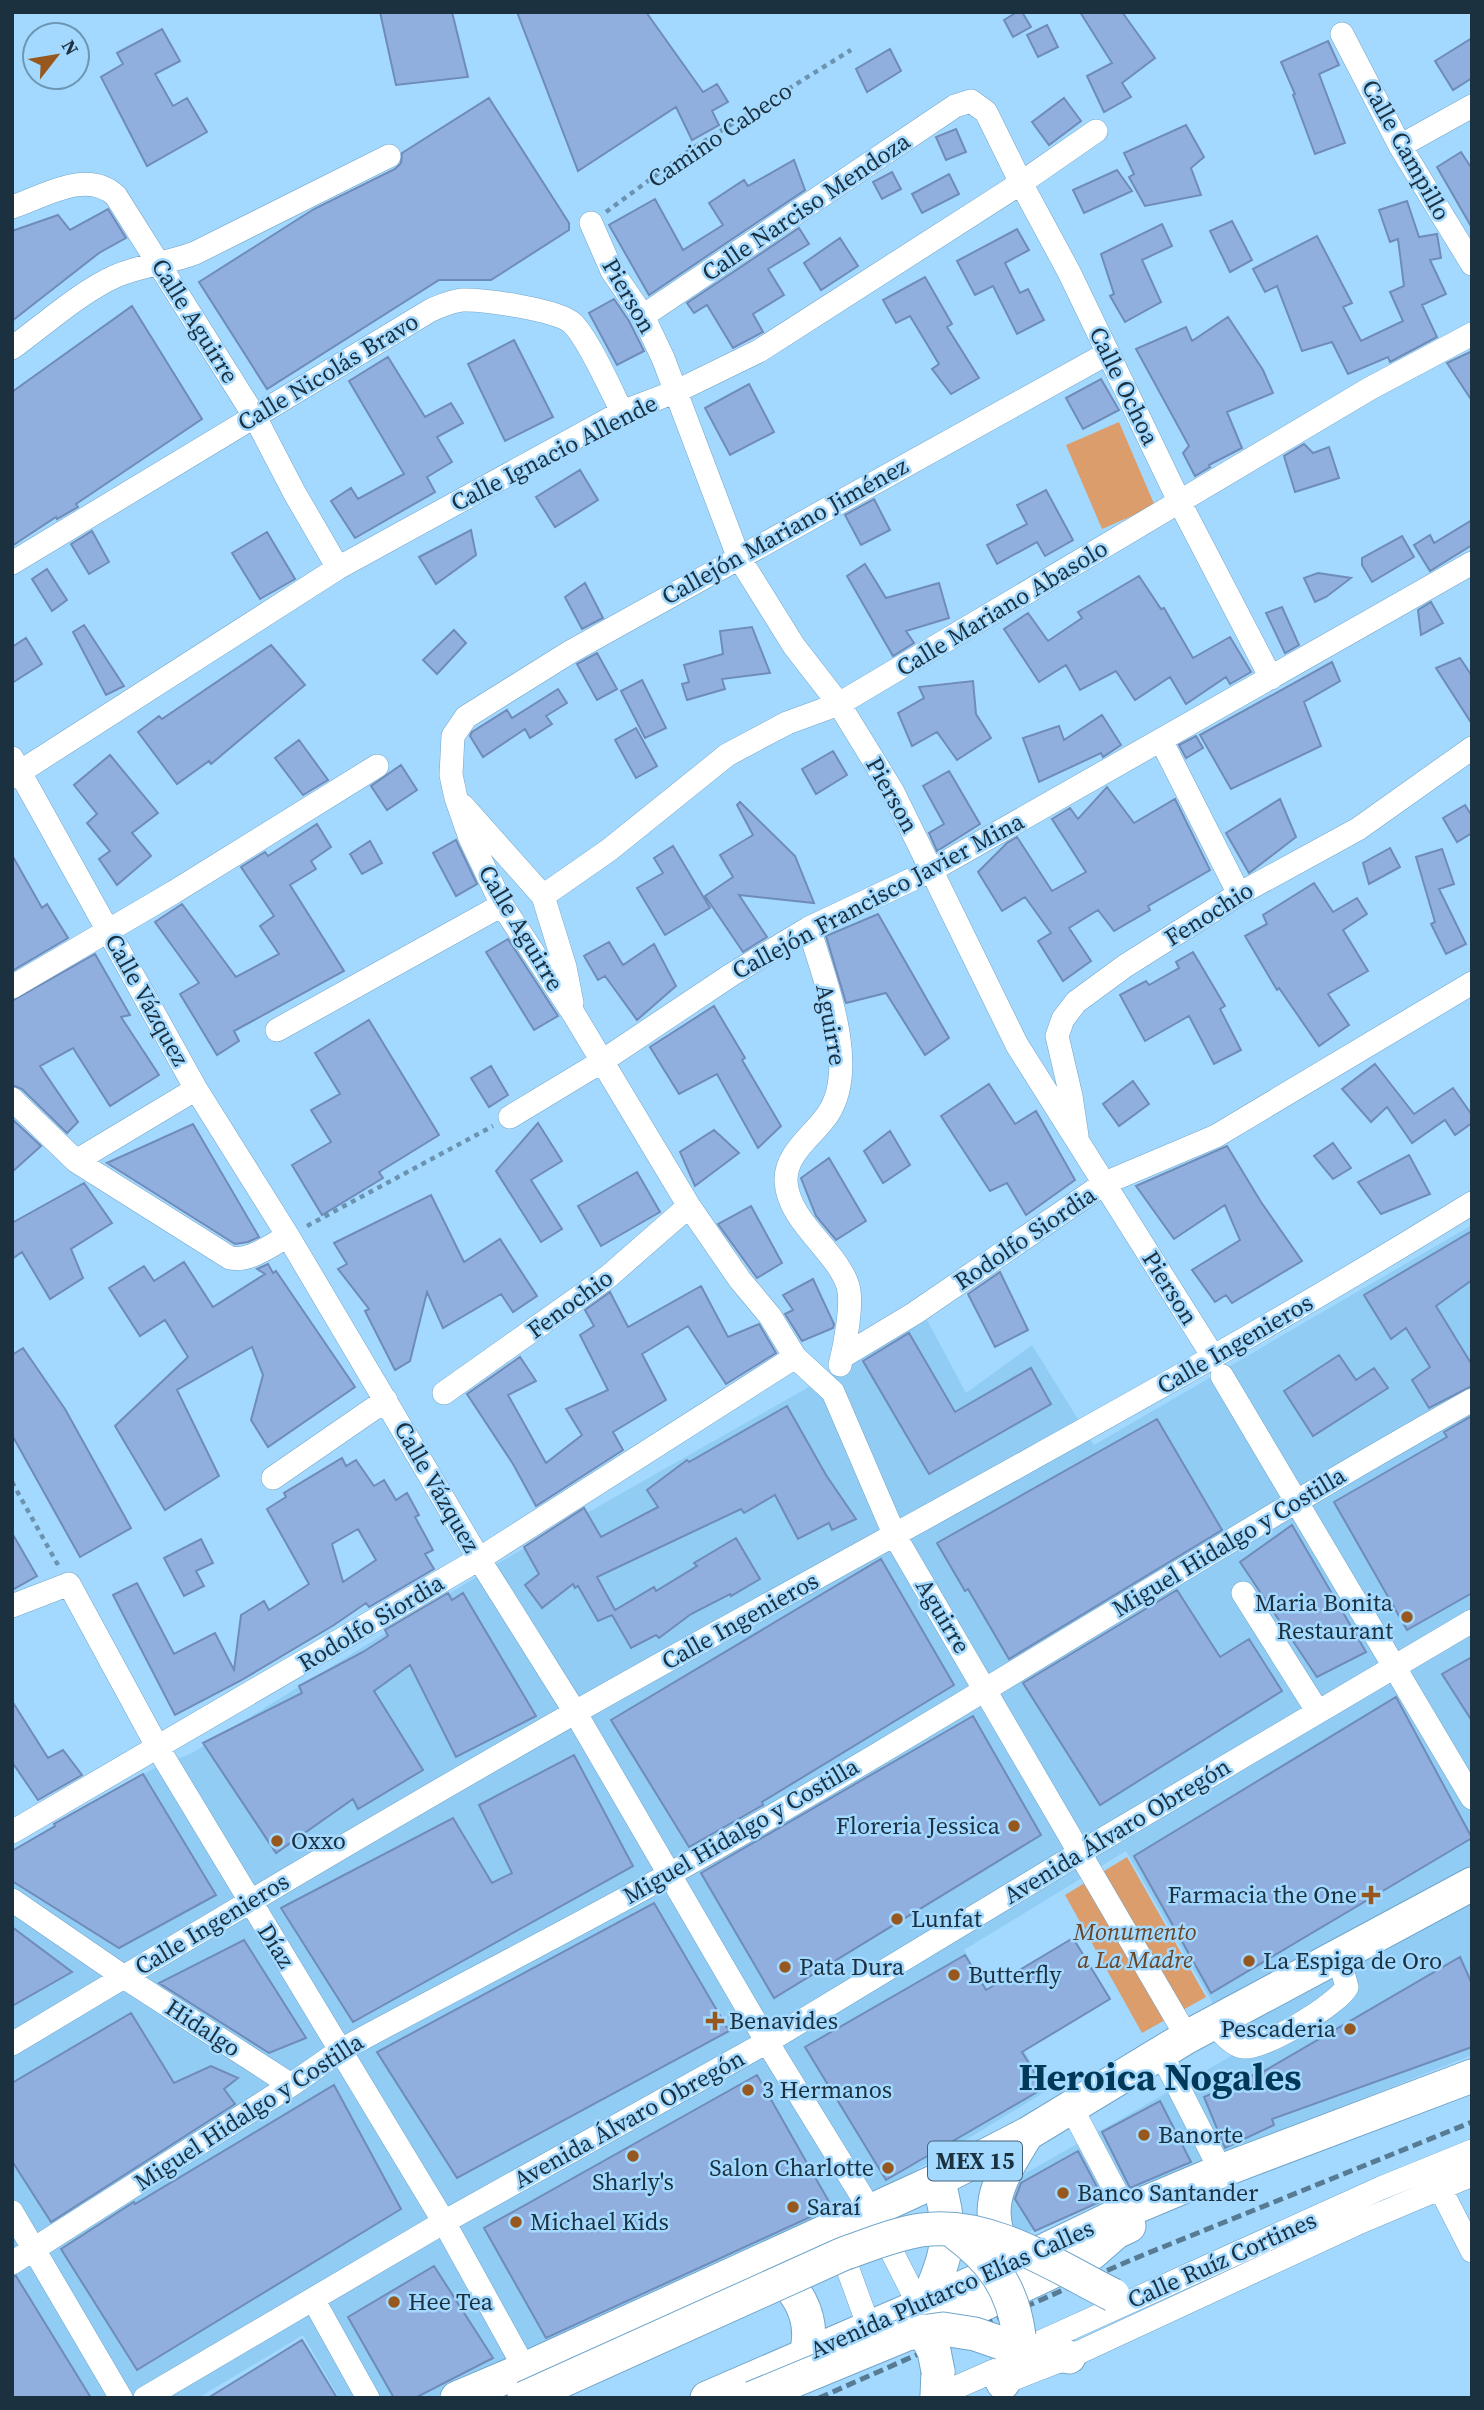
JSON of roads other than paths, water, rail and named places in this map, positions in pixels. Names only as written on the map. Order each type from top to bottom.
[{"type":"highway","name":"MEX 15","points":[[457,2398],[525,2383],[754,2265],[938,2180],[1027,2134],[1187,2038],[1472,1884]]},
{"type":"highway","name":"Avenida Plutarco Elías Calles","points":[[707,2398],[869,2328],[923,2313],[1126,2211],[1220,2171],[1472,2076]]},
{"type":"highway","points":[[781,2398],[1044,2278],[1092,2253],[1116,2232],[1332,2138],[1472,2087]]},
{"type":"highway","points":[[1014,2265],[997,2234],[993,2221],[993,2200],[999,2182],[1027,2134]]},
{"type":"highway","points":[[752,2398],[876,2345],[923,2313],[945,2258],[948,2218],[938,2180]]},
{"type":"highway","points":[[525,2383],[844,2254],[922,2230],[977,2233],[1022,2249],[1120,2299]]},
{"type":"highway","points":[[951,2230],[989,2262],[1010,2299],[1014,2343],[990,2380]]},
{"type":"highway","points":[[754,2265],[779,2276],[801,2302],[809,2327],[806,2354]]},
{"type":"highway","points":[[923,2313],[943,2329],[1069,2357]]},
{"type":"highway","points":[[923,2313],[934,2351],[936,2388]]},
{"type":"street","name":"Calle Campillo","points":[[1342,34],[1400,146],[1472,264]]},
{"type":"street","name":"Calle Ochoa","points":[[971,101],[986,112],[1069,272],[1180,503],[1271,678]]},
{"type":"street","name":"Calle Narciso Mendoza","points":[[643,316],[955,106],[971,101]]},
{"type":"street","points":[[1400,146],[1472,106]]},
{"type":"street","name":"Calle Ignacio Allende","points":[[15,769],[338,568],[622,412],[677,391],[759,351],[1021,183],[1096,131]]},
{"type":"street","points":[[12,348],[103,283],[136,268],[177,260],[206,248],[389,156]]},
{"type":"street","name":"Calle Aguirre","points":[[12,207],[72,184],[94,185],[107,189],[119,201],[255,417],[338,568]]},
{"type":"street","name":"Pierson","points":[[591,223],[612,271],[643,316],[677,391],[738,556],[794,646],[839,704],[893,792],[1017,1045],[1218,1367],[1472,1798]]},
{"type":"street","name":"Calle Nicolás Bravo","points":[[12,563],[431,310],[463,300],[544,311],[564,317],[579,331],[622,412]]},
{"type":"street","name":"Calle Mariano Abasolo","points":[[543,896],[609,850],[727,755],[787,723],[839,704],[1368,389],[1472,334]]},
{"type":"street","name":"Callejón Mariano Jiménez","points":[[466,717],[570,652],[738,556],[1108,353]]},
{"type":"street","name":"Callejón Francisco Javier Mina","points":[[510,1117],[601,1062],[731,975],[809,928],[932,870],[1472,563]]},
{"type":"street","name":"Calle Aguirre","points":[[466,717],[453,736],[451,775],[456,798],[475,849],[502,905],[575,1016],[689,1206]]},
{"type":"street","points":[[1161,740],[1239,894]]},
{"type":"street","name":"Fenochio","points":[[1078,1146],[1071,1096],[1056,1036],[1063,1019],[1076,1002],[1125,966],[1239,894],[1358,829],[1472,748]]},
{"type":"street","points":[[12,987],[174,892],[377,766]]},
{"type":"street","name":"Calle Vázquez","points":[[15,769],[196,1089],[288,1236],[479,1559],[575,1712],[767,2042],[871,2211],[923,2313]]},
{"type":"street","name":"Calle Aguirre","points":[[456,798],[543,896],[565,967],[575,1016]]},
{"type":"street","points":[[277,1030],[502,905]]},
{"type":"street","name":"Aguirre","points":[[809,928],[834,1014],[841,1069],[838,1093],[829,1114],[799,1147],[788,1167],[786,1179],[788,1191],[803,1221],[847,1282],[850,1294],[842,1357]]},
{"type":"street","name":"Rodolfo Siordia","points":[[842,1357],[915,1313],[1105,1184],[1216,1136],[1472,983]]},
{"type":"street","points":[[76,1161],[196,1089]]},
{"type":"street","points":[[12,1099],[76,1161],[230,1258],[237,1260],[251,1256],[288,1236]]},
{"type":"street","name":"Calle Ingenieros","points":[[12,2044],[249,1901],[575,1712],[895,1536],[1218,1367],[1472,1203]]},
{"type":"street","name":"Fenochio","points":[[444,1393],[599,1284],[689,1206]]},
{"type":"street","name":"Aguirre","points":[[689,1206],[740,1280],[770,1316],[795,1357],[832,1392],[895,1536],[1187,2038],[1220,2171]]},
{"type":"street","name":"Rodolfo Siordia","points":[[12,1832],[479,1559],[795,1357]]},
{"type":"street","points":[[832,1392],[842,1357]]},
{"type":"street","points":[[273,1478],[386,1400]]},
{"type":"street","name":"Miguel Hidalgo y Costilla","points":[[12,2263],[291,2085],[341,2050],[671,1874],[986,1689],[1297,1501],[1472,1400]]},
{"type":"street","name":"Díaz","points":[[12,1606],[69,1584],[158,1748],[444,2222],[525,2383]]},
{"type":"street","points":[[1243,1593],[1318,1712]]},
{"type":"street","name":"Avenida Álvaro Obregón","points":[[145,2398],[444,2222],[767,2042],[1080,1852],[1472,1621]]},
{"type":"street","name":"Hidalgo","points":[[12,1900],[124,1977],[291,2085]]},
{"type":"street","points":[[1071,2107],[1126,2211]]},
{"type":"street","name":"Calle Ruíz Cortines","points":[[1014,2343],[1472,2151]]},
{"type":"street","name":"Calle Ruíz Cortines","points":[[936,2388],[990,2380],[1069,2357],[1472,2175]]},
{"type":"street","points":[[1440,2188],[1472,2251]]},
{"type":"street","points":[[13,2213],[121,2398]]},
{"type":"street","points":[[833,2229],[869,2328]]},
{"type":"street","points":[[313,2299],[368,2398]]},
{"type":"railway","points":[[819,2398],[1131,2260],[1472,2122]]},
{"type":"place","name":"Maria Bonita Restaurant","points":[[1407,1617]]},
{"type":"place","name":"Floreria Jessica","points":[[1014,1826]]},
{"type":"place","name":"Oxxo","points":[[277,1841]]},
{"type":"place","name":"Farmacia the One","points":[[1371,1895]]},
{"type":"place","name":"Lunfat","points":[[897,1919]]},
{"type":"place","name":"La Espiga de Oro","points":[[1249,1961]]},
{"type":"place","name":"Pata Dura","points":[[785,1967]]},
{"type":"place","name":"Butterfly","points":[[954,1975]]},
{"type":"place","name":"Benavides","points":[[715,2021]]},
{"type":"place","name":"Pescaderia","points":[[1350,2029]]},
{"type":"place","name":"3 Hermanos","points":[[748,2090]]},
{"type":"place","name":"Banorte","points":[[1144,2135]]},
{"type":"place","name":"Sharly's","points":[[633,2156]]},
{"type":"place","name":"Salon Charlotte","points":[[888,2168]]},
{"type":"place","name":"Banco Santander","points":[[1063,2193]]},
{"type":"place","name":"Saraí","points":[[793,2207]]},
{"type":"place","name":"Michael Kids","points":[[516,2222]]},
{"type":"place","name":"Hee Tea","points":[[394,2302]]},
{"type":"district","name":"Heroica Nogales","points":[[1160,2077]]},
{"type":"park label","name":"Monumento a La Madre","points":[[1135,1946]]}]
